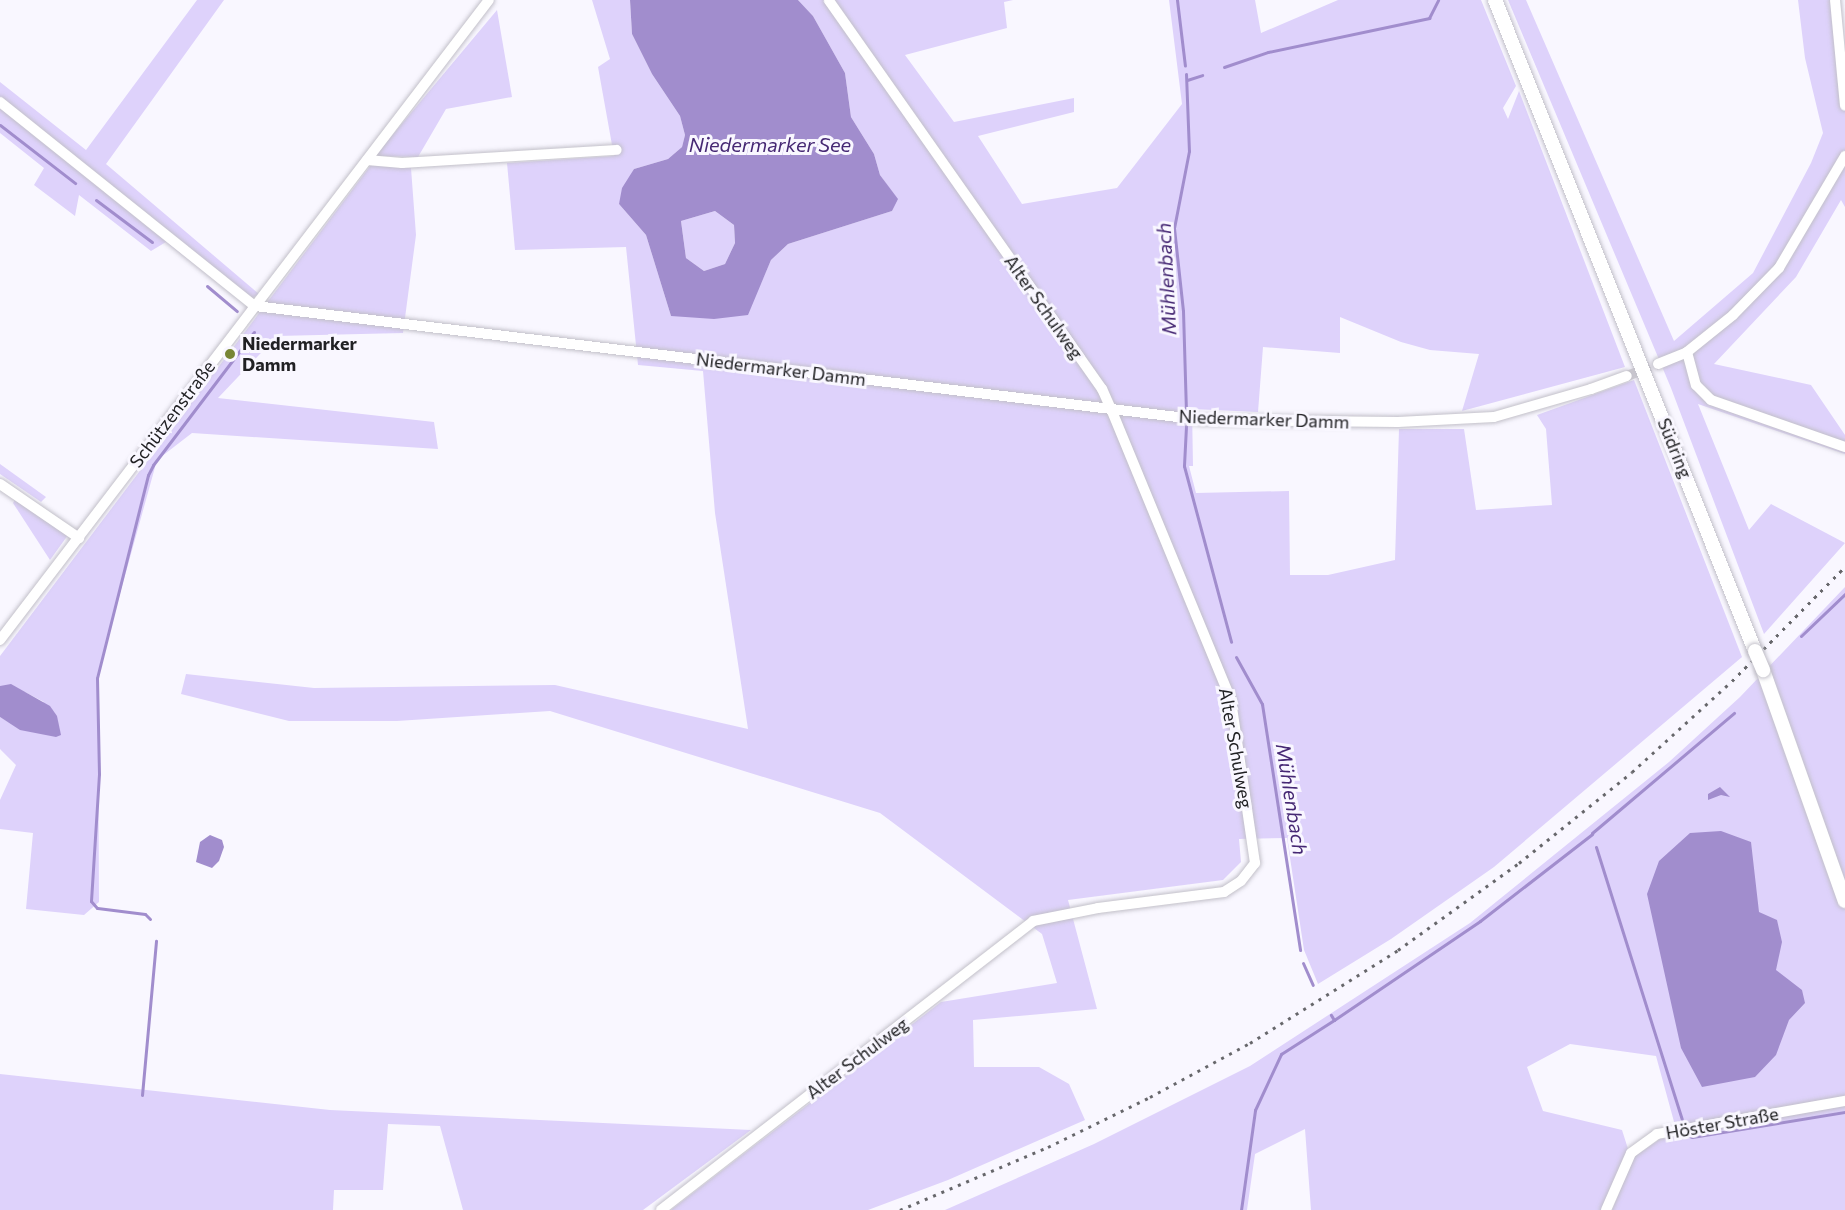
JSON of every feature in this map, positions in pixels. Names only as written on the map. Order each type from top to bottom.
[{"type":"main road","name":"Südring","points":[[1495,0],[1763,670],[1845,901]]},
{"type":"street","name":"Schützenstraße","points":[[0,640],[489,0]]},
{"type":"street","name":"Alter Schulweg","points":[[661,1210],[1033,921],[1098,908],[1224,892],[1241,881],[1256,863],[1231,700],[1102,389],[829,0]]},
{"type":"street","points":[[1836,0],[1845,106]]},
{"type":"street","points":[[0,102],[255,306]]},
{"type":"street","points":[[367,160],[402,162],[617,150]]},
{"type":"street","points":[[1658,364],[1687,352],[1733,315],[1779,268],[1845,156]]},
{"type":"street","name":"Niedermarker Damm","points":[[255,306],[1202,420],[1398,422],[1494,417],[1628,376]]},
{"type":"street","points":[[1687,352],[1696,385],[1711,400],[1845,447]]},
{"type":"street","points":[[0,484],[79,538]]},
{"type":"street","name":"Höster Straße","points":[[1606,1210],[1631,1153],[1657,1134],[1845,1101]]},
{"type":"shaded area","points":[[197,0],[224,0],[106,164],[259,294],[243,303],[166,242],[151,251],[79,195],[75,216],[34,185],[44,168],[0,133],[0,82],[86,150]]},
{"type":"shaded area","points":[[592,0],[630,0],[632,34],[652,74],[680,116],[685,135],[682,147],[668,159],[634,169],[619,204],[646,235],[671,316],[761,283],[771,260],[788,244],[892,211],[897,199],[880,175],[874,154],[851,117],[845,73],[813,16],[798,0],[1013,0],[1004,2],[1007,28],[905,55],[954,122],[1074,98],[1074,112],[978,136],[1022,204],[1117,188],[1182,104],[1169,0],[1255,0],[1261,33],[1338,0],[1481,0],[1516,86],[1503,108],[1508,119],[1519,91],[1625,367],[1462,411],[1479,354],[1430,350],[1401,342],[1340,317],[1340,353],[1263,347],[1258,412],[1192,409],[1193,466],[1189,466],[1196,493],[1289,491],[1290,575],[1328,575],[1395,560],[1399,429],[1464,429],[1476,510],[1552,505],[1546,429],[1537,415],[1634,380],[1742,657],[1494,867],[1391,939],[1318,984],[1304,950],[1287,838],[1239,839],[1241,862],[1223,880],[1068,900],[1097,1009],[973,1020],[974,1067],[1039,1067],[1069,1084],[1085,1120],[948,1180],[868,1210],[671,1210],[941,1002],[1057,983],[1042,934],[880,813],[550,711],[397,721],[289,721],[181,694],[186,674],[314,688],[555,685],[748,729],[715,513],[703,371],[638,365],[626,247],[515,250],[507,163],[614,156],[598,67],[610,59]]},
{"type":"shaded area","points":[[1508,0],[1526,0],[1674,341],[1753,273],[1811,163],[1823,133],[1805,58],[1798,0],[1830,0],[1845,50],[1845,207],[1841,200],[1796,277],[1714,364],[1811,385],[1845,435],[1845,454],[1698,404],[1749,530],[1771,504],[1845,543],[1764,634],[1671,388]]},
{"type":"shaded area","points":[[497,10],[512,97],[446,109],[418,157],[375,156]]},
{"type":"shaded area","points":[[371,165],[411,168],[416,235],[403,333],[277,336],[218,398],[434,422],[438,449],[192,433],[157,460],[98,673],[99,902],[84,915],[26,909],[33,833],[0,829],[0,800],[16,765],[0,749],[0,717],[8,722],[44,702],[25,692],[0,686],[0,656]]},
{"type":"shaded area","points":[[715,211],[734,225],[735,243],[725,264],[704,271],[686,258],[681,221]]},
{"type":"shaded area","points":[[0,464],[46,497],[41,502],[0,474]]},
{"type":"shaded area","points":[[16,498],[68,535],[50,560],[13,503]]},
{"type":"shaded area","points":[[1845,587],[1845,1097],[1676,1129],[1656,1056],[1570,1044],[1527,1067],[1543,1111],[1622,1130],[1629,1152],[1603,1210],[1311,1210],[1305,1129],[1255,1154],[1247,1210],[945,1210],[1094,1144],[1250,1066],[1470,923],[1669,762],[1740,697]]},
{"type":"shaded area","points":[[0,1074],[330,1110],[751,1130],[643,1210],[463,1210],[440,1126],[388,1124],[383,1190],[334,1190],[333,1210],[0,1210]]},
{"type":"shaded area","points":[[1845,1105],[1845,1210],[1612,1210],[1634,1157],[1660,1139]]},
{"type":"water","name":"Niedermarker See","points":[[630,0],[798,0],[813,16],[845,73],[851,117],[874,154],[880,175],[898,199],[892,211],[788,244],[771,260],[748,315],[714,319],[671,316],[646,235],[619,204],[622,188],[634,169],[668,159],[682,147],[685,135],[680,116],[652,74],[632,34]],"holes":[[[715,211],[734,225],[735,243],[725,264],[704,271],[686,258],[681,221]]]},
{"type":"water","points":[[11,684],[50,706],[57,716],[61,735],[56,737],[20,730],[0,717],[0,686]]},
{"type":"water","points":[[1720,787],[1730,797],[1721,795],[1708,800],[1708,794]]},
{"type":"water","points":[[1721,831],[1751,842],[1759,912],[1777,920],[1782,942],[1776,970],[1802,990],[1805,1003],[1789,1020],[1776,1055],[1755,1077],[1702,1087],[1681,1048],[1647,894],[1659,861],[1690,833]]},
{"type":"water","points":[[210,835],[222,840],[224,847],[219,861],[212,868],[196,862],[200,842]]},
{"type":"waterway","name":"Mühlenbach","points":[[1177,0],[1185,66]]},
{"type":"waterway","points":[[1224,67],[1268,52],[1429,18],[1438,0]]},
{"type":"waterway","name":"Mühlenbach","points":[[1186,74],[1189,151],[1174,228],[1183,311],[1186,412]]},
{"type":"waterway","points":[[1187,80],[1202,75]]},
{"type":"waterway","points":[[0,125],[75,183]]},
{"type":"waterway","points":[[96,200],[152,242]]},
{"type":"waterway","points":[[207,286],[237,311]]},
{"type":"waterway","points":[[150,919],[145,914],[97,908],[91,901],[99,774],[97,678],[148,475],[153,465],[254,332]]},
{"type":"waterway","name":"Mühlenbach","points":[[1186,426],[1184,466],[1231,642]]},
{"type":"waterway","points":[[1801,636],[1845,594]]},
{"type":"waterway","name":"Mühlenbach","points":[[1236,657],[1262,704],[1300,950]]},
{"type":"waterway","points":[[1592,833],[1734,713]]},
{"type":"waterway","points":[[1334,1020],[1480,921],[1592,834]]},
{"type":"waterway","points":[[1596,847],[1682,1119]]},
{"type":"waterway","points":[[142,1095],[156,941]]},
{"type":"waterway","name":"Mühlenbach","points":[[1303,963],[1313,985]]},
{"type":"waterway","name":"Mühlenbach","points":[[1241,1210],[1255,1110],[1281,1054],[1334,1020],[1331,1015]]},
{"type":"waterway","points":[[1687,1135],[1692,1137],[1845,1112]]},
{"type":"tunnel","points":[[1627,376],[1658,364]]},
{"type":"railway","points":[[900,1210],[1048,1147],[1150,1097],[1250,1043],[1398,950],[1519,863],[1632,772],[1732,681],[1845,567]]},
{"type":"place","name":"Niedermarker Damm","points":[[230,354]]}]
